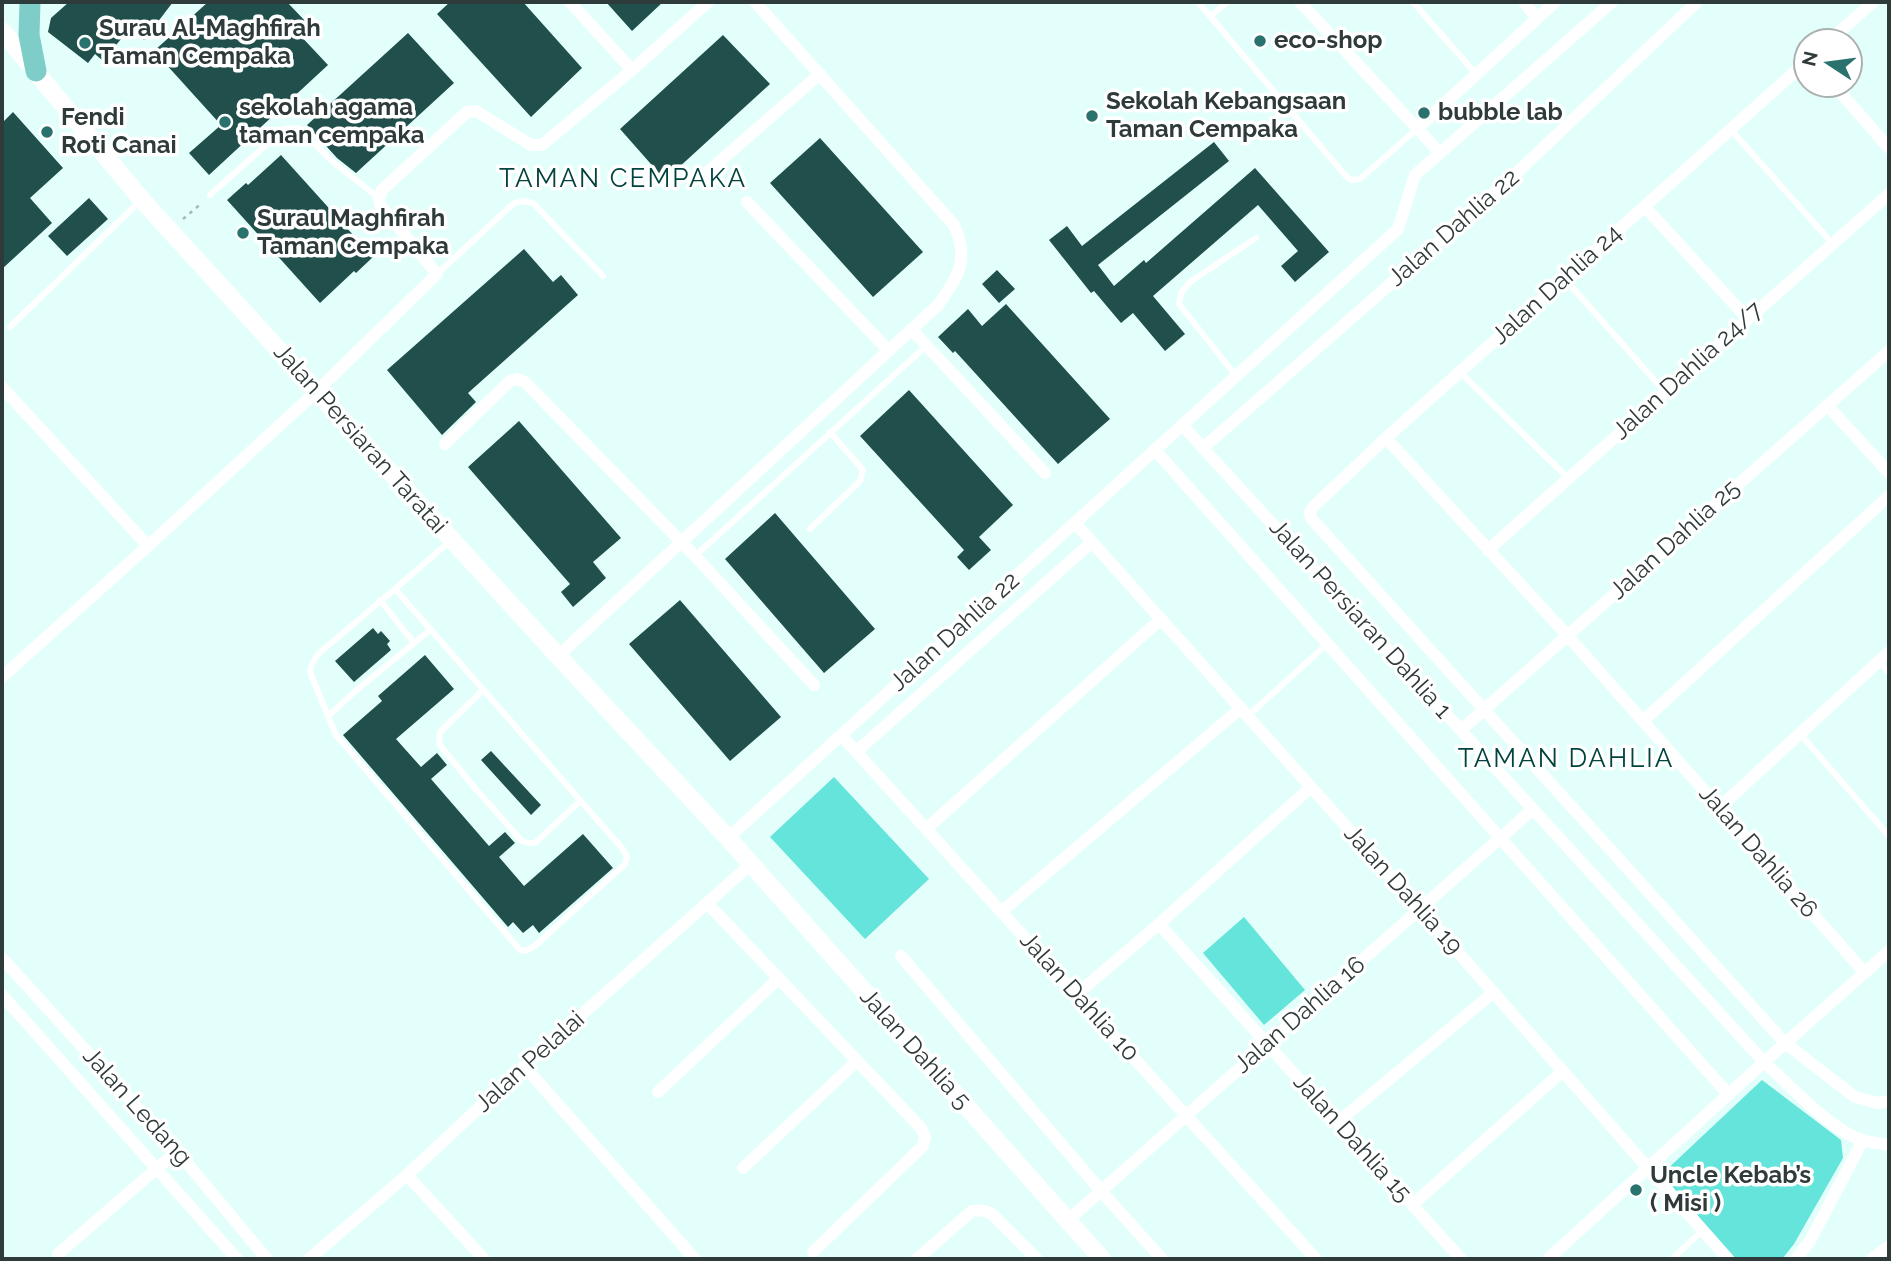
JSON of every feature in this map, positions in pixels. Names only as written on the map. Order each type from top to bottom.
[{"type":"main road","points":[[30,2],[29,35],[36,71]]},
{"type":"street","points":[[570,2],[632,70]]},
{"type":"street","points":[[4,670],[148,546],[317,391],[437,274],[380,205],[382,190],[467,112],[476,110],[531,145],[542,145],[708,2]]},
{"type":"street","points":[[558,656],[938,305],[956,280],[960,269],[962,248],[954,225],[755,2]]},
{"type":"street","points":[[1524,2],[1538,18]]},
{"type":"street","points":[[1418,128],[1555,2]]},
{"type":"street","points":[[1305,3],[1440,153],[1612,2]]},
{"type":"street","name":"Jalan Dahlia 22","points":[[1203,448],[1507,182],[1697,2]]},
{"type":"street","points":[[1844,28],[1873,2]]},
{"type":"street","name":"Jalan Persiaran Taratai","points":[[2,31],[142,200],[451,540],[728,838]]},
{"type":"street","points":[[2,52],[36,71]]},
{"type":"street","points":[[703,176],[820,74]]},
{"type":"street","name":"Jalan Dahlia 24","points":[[1484,709],[1311,517],[1310,512],[1386,438],[1793,74]]},
{"type":"street","points":[[1845,98],[1889,148]]},
{"type":"street","name":"Jalan Dahlia 22","points":[[728,838],[1398,229],[1415,175],[1440,153]]},
{"type":"street","name":"Jalan Dahlia 24/7","points":[[1488,550],[1889,194]]},
{"type":"street","points":[[747,202],[889,351]]},
{"type":"street","points":[[1644,207],[1748,318]]},
{"type":"street","points":[[912,330],[1045,473]]},
{"type":"street","name":"Jalan Dahlia 25","points":[[1461,730],[1889,351]]},
{"type":"street","points":[[445,444],[510,381],[517,379],[525,382],[695,556],[814,685]]},
{"type":"street","points":[[2,387],[148,546]]},
{"type":"street","points":[[1828,405],[1889,473]]},
{"type":"street","name":"Jalan Persiaran Dahlia 1","points":[[1182,425],[1764,1062],[1844,1131],[1863,1140],[1889,1145]]},
{"type":"street","name":"Jalan Dahlia 26","points":[[1386,438],[1567,635],[1865,973]]},
{"type":"street","name":"Jalan Persiaran Dahlia 1","points":[[1155,450],[1728,1095]]},
{"type":"street","points":[[1643,721],[1889,496]]},
{"type":"street","name":"Jalan Dahlia 19","points":[[1075,523],[1494,992],[1728,1259]]},
{"type":"street","points":[[856,752],[1092,542]]},
{"type":"street","points":[[926,829],[1161,619]]},
{"type":"street","points":[[1719,808],[1884,657]]},
{"type":"street","points":[[1484,709],[1786,1043],[1856,1097],[1878,1103],[1889,1101]]},
{"type":"street","points":[[1001,912],[1244,712]]},
{"type":"street","name":"Jalan Dahlia 10","points":[[841,735],[1316,1259]]},
{"type":"street","points":[[1076,995],[1159,924],[1311,786]]},
{"type":"street","name":"Jalan Dahlia 16","points":[[1067,1221],[1533,809]]},
{"type":"street","name":"Jalan Dahlia 5","points":[[728,838],[1101,1259]]},
{"type":"street","name":"Jalan Pelalai","points":[[309,1259],[407,1175],[524,1066],[751,864]]},
{"type":"street","points":[[707,903],[921,1128],[925,1137],[923,1146],[813,1252]]},
{"type":"street","name":"Jalan Dahlia 15","points":[[1159,924],[1461,1259]]},
{"type":"street","points":[[1548,1259],[1889,951]]},
{"type":"street","points":[[901,956],[1162,1259]]},
{"type":"street","name":"Jalan Ledang","points":[[2,958],[177,1151],[267,1259]]},
{"type":"street","points":[[658,1092],[778,979]]},
{"type":"street","points":[[1338,1122],[1494,992]]},
{"type":"street","points":[[2,995],[237,1259]]},
{"type":"street","points":[[743,1168],[856,1061]]},
{"type":"street","points":[[524,1066],[695,1259]]},
{"type":"street","points":[[1412,1205],[1563,1071]]},
{"type":"street","points":[[1796,1259],[1810,1241],[1863,1140]]},
{"type":"street","points":[[58,1254],[177,1151]]},
{"type":"street","points":[[407,1175],[484,1259]]},
{"type":"street","points":[[917,1259],[972,1211],[987,1210],[1037,1259]]},
{"type":"street","points":[[1871,1259],[1889,1245]]},
{"type":"lane","points":[[1198,2],[1351,180],[1360,179],[1418,128]]},
{"type":"lane","points":[[1211,16],[1227,2]]},
{"type":"lane","points":[[1413,2],[1476,74]]},
{"type":"lane","points":[[210,195],[284,129],[299,128],[332,162],[379,198]]},
{"type":"lane","points":[[1731,130],[1832,243]]},
{"type":"lane","points":[[10,327],[142,200]]},
{"type":"lane","points":[[437,274],[514,203],[523,201],[533,203],[603,276]]},
{"type":"lane","points":[[1236,376],[1180,304],[1181,293],[1190,282],[1256,238]]},
{"type":"lane","points":[[1564,278],[1665,392]]},
{"type":"lane","points":[[695,556],[926,346]]},
{"type":"lane","points":[[1460,372],[1568,478]]},
{"type":"lane","points":[[810,529],[860,481],[863,470],[830,432]]},
{"type":"lane","points":[[394,589],[622,848],[627,857],[625,864],[537,944],[525,951],[520,950],[336,735],[310,672],[318,654],[451,540]]},
{"type":"lane","points":[[380,600],[414,643]]},
{"type":"lane","points":[[328,716],[430,630]]},
{"type":"lane","points":[[1244,712],[1328,644]]},
{"type":"lane","points":[[1884,657],[1889,673]]},
{"type":"lane","points":[[483,690],[440,732],[439,738],[439,744],[474,787],[522,841],[528,844],[536,843],[580,801]]},
{"type":"lane","points":[[1800,734],[1889,836]]},
{"type":"lane","points":[[1672,1259],[1703,1230]]},
{"type":"path","points":[[170,231],[210,195]]},
{"type":"shaded area","points":[[834,777],[929,879],[865,939],[770,837]]},
{"type":"shaded area","points":[[1244,917],[1305,990],[1264,1025],[1203,953]]},
{"type":"shaded area","points":[[1762,1080],[1841,1140],[1843,1158],[1794,1244],[1782,1259],[1736,1259],[1661,1175]]},
{"type":"building","points":[[69,2],[173,2],[144,40],[130,28],[103,61],[95,54],[88,63],[48,32],[51,18]]},
{"type":"building","points":[[208,2],[287,2],[307,23],[297,32],[328,65],[209,175],[189,153],[221,125],[154,51]]},
{"type":"building","points":[[450,2],[523,2],[582,68],[531,117],[437,14]]},
{"type":"building","points":[[606,2],[663,2],[632,31]]},
{"type":"building","points":[[408,33],[454,83],[356,173],[337,158],[307,125]]},
{"type":"building","points":[[723,35],[770,84],[665,180],[620,129]]},
{"type":"building","points":[[13,112],[63,168],[30,198],[52,223],[2,269],[2,123]]},
{"type":"building","points":[[820,138],[923,252],[873,297],[770,183]]},
{"type":"building","points":[[1214,142],[1229,161],[1098,265],[1114,286],[1144,260],[1146,263],[1255,168],[1329,252],[1295,282],[1281,266],[1298,251],[1258,205],[1153,296],[1185,334],[1165,351],[1133,313],[1121,323],[1094,291],[1091,293],[1049,240],[1067,226],[1082,246]]},
{"type":"building","points":[[281,155],[373,257],[320,303],[227,200]]},
{"type":"building","points":[[89,198],[108,219],[67,256],[48,236]]},
{"type":"building","points":[[524,249],[553,282],[561,275],[578,295],[468,393],[476,402],[442,435],[387,370]]},
{"type":"building","points":[[997,270],[1015,289],[999,303],[982,284]]},
{"type":"building","points":[[1006,304],[1110,419],[1058,464],[955,351],[953,353],[938,337],[968,309],[982,326]]},
{"type":"building","points":[[909,390],[1013,505],[979,537],[991,550],[969,570],[957,557],[964,550],[860,436]]},
{"type":"building","points":[[519,421],[621,538],[593,562],[606,578],[573,607],[561,592],[570,584],[468,467]]},
{"type":"building","points":[[775,513],[875,629],[824,673],[725,559]]},
{"type":"building","points":[[680,600],[781,717],[730,761],[629,644]]},
{"type":"building","points":[[373,628],[378,634],[381,631],[390,641],[387,644],[391,650],[354,682],[335,661]]},
{"type":"building","points":[[425,655],[454,689],[396,739],[421,767],[437,753],[447,765],[431,779],[489,846],[505,832],[515,843],[499,857],[524,886],[583,834],[613,868],[539,933],[533,925],[523,933],[513,922],[508,927],[343,735],[382,701],[378,696]]},
{"type":"building","points":[[491,751],[541,805],[531,815],[481,760]]},
{"type":"place","name":"eco-shop","points":[[1260,41]]},
{"type":"place","name":"Surau Al-Maghfirah Taman Cempaka","points":[[85,43]]},
{"type":"place","name":"bubble lab","points":[[1424,113]]},
{"type":"place","name":"Sekolah Kebangsaan Taman Cempaka","points":[[1092,116]]},
{"type":"place","name":"sekolah agama taman cempaka","points":[[225,122]]},
{"type":"place","name":"Fendi Roti Canai","points":[[47,132]]},
{"type":"place","name":"Surau Maghfirah Taman Cempaka","points":[[243,233]]},
{"type":"place","name":"Uncle Kebab’s ( Misi )","points":[[1636,1190]]},
{"type":"district","name":"TAMAN CEMPAKA","points":[[623,179]]},
{"type":"district","name":"TAMAN DAHLIA","points":[[1566,759]]}]
